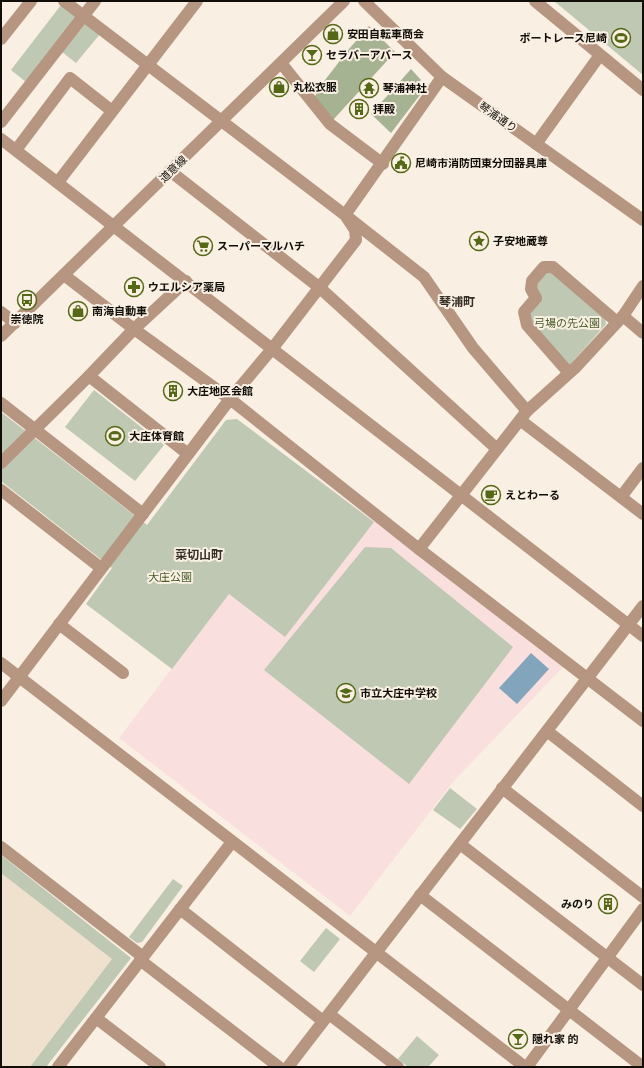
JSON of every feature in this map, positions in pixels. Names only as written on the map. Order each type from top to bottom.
[{"type":"street","points":[[1,39],[31,1]]},
{"type":"street","points":[[64,1],[345,215],[424,278],[523,416],[643,514]]},
{"type":"street","points":[[1,122],[95,1]]},
{"type":"street","points":[[58,182],[197,1]]},
{"type":"street","name":"道意線","points":[[1,336],[344,1]]},
{"type":"street","name":"琴浦通り","points":[[364,1],[442,77],[643,220]]},
{"type":"street","points":[[535,1],[643,90]]},
{"type":"street","points":[[536,144],[600,55]]},
{"type":"street","points":[[281,63],[330,124],[382,164]]},
{"type":"street","points":[[345,215],[442,77]]},
{"type":"street","points":[[16,150],[70,78],[112,111]]},
{"type":"street","points":[[1,139],[643,636]]},
{"type":"street","points":[[170,171],[320,288],[497,450]]},
{"type":"street","points":[[1,701],[230,399],[272,349],[356,240],[355,230],[345,215]]},
{"type":"street","points":[[569,373],[527,325],[524,312],[536,298],[531,289],[532,280],[544,267],[553,267],[620,319],[643,333]]},
{"type":"street","points":[[64,275],[134,329],[230,399],[419,549],[643,721]]},
{"type":"street","points":[[1,463],[134,329],[186,281]]},
{"type":"street","points":[[419,549],[523,416],[569,373],[620,319],[643,286]]},
{"type":"street","points":[[1,312],[15,323]]},
{"type":"street","points":[[89,376],[188,454]]},
{"type":"street","points":[[1,403],[143,514]]},
{"type":"street","points":[[621,497],[643,468]]},
{"type":"street","points":[[1,490],[101,568]]},
{"type":"street","points":[[288,1067],[643,606]]},
{"type":"street","points":[[59,624],[123,672]]},
{"type":"street","points":[[1,663],[526,1067],[643,909]]},
{"type":"street","points":[[546,731],[643,806]]},
{"type":"street","points":[[502,788],[643,897]]},
{"type":"street","points":[[58,1067],[232,842]]},
{"type":"street","points":[[460,844],[643,985]]},
{"type":"street","points":[[1,847],[279,1067]]},
{"type":"street","points":[[420,895],[643,1067]]},
{"type":"street","points":[[180,909],[326,1018],[398,1067]]},
{"type":"street","points":[[96,1018],[160,1067]]},
{"type":"shaded area","name":"市立大庄中学校","points":[[317,478],[563,667],[453,782],[350,916],[119,738]]},
{"type":"shaded area","points":[[1,873],[112,959],[30,1067],[1,1067]]},
{"type":"green space","name":"ボートレース尼崎","points":[[554,1],[643,1],[643,75]]},
{"type":"green space","points":[[61,5],[76,17],[26,82],[11,70]]},
{"type":"green space","points":[[85,22],[100,34],[76,63],[62,52]]},
{"type":"green space","points":[[369,26],[395,52],[333,120],[314,97],[316,95],[315,93]]},
{"type":"green space","points":[[411,69],[421,80],[416,86],[423,91],[391,133],[371,114]]},
{"type":"green space","name":"弓場の先公園","points":[[544,272],[552,272],[605,316],[606,324],[569,366],[532,328],[527,315],[530,299]]},
{"type":"green space","name":"大庄体育館","points":[[94,390],[164,445],[135,481],[65,427]]},
{"type":"green space","name":"大庄公園","points":[[1,412],[147,525],[226,420],[237,419],[374,522],[285,637],[229,594],[172,669],[86,604],[112,568],[1,481]]},
{"type":"green space","points":[[365,547],[391,548],[513,647],[409,784],[264,670]]},
{"type":"green space","points":[[450,788],[477,809],[460,829],[433,810]]},
{"type":"green space","points":[[1,855],[131,958],[46,1067],[30,1067],[112,959],[1,873]]},
{"type":"green space","points":[[173,879],[183,886],[142,942],[137,943],[129,937]]},
{"type":"green space","points":[[326,928],[340,939],[314,972],[300,961]]},
{"type":"green space","points":[[417,1036],[439,1055],[428,1067],[408,1067],[398,1059]]},
{"type":"water","points":[[531,653],[549,669],[517,704],[499,688]]},
{"type":"place","name":"安田自転車商会","points":[[333,34]]},
{"type":"place","name":"ボートレース尼崎","points":[[621,38]]},
{"type":"place","name":"セラバーアバース","points":[[312,55]]},
{"type":"place","name":"丸松衣服","points":[[279,87]]},
{"type":"place","name":"琴浦神社","points":[[369,88]]},
{"type":"place","name":"拝殿","points":[[359,109]]},
{"type":"place","name":"尼崎市消防団東分団器具庫","points":[[401,163]]},
{"type":"place","name":"子安地蔵尊","points":[[479,241]]},
{"type":"place","name":"スーパーマルハチ","points":[[203,246]]},
{"type":"place","name":"ウエルシア薬局","points":[[134,287]]},
{"type":"place","name":"崇徳院","points":[[27,300]]},
{"type":"place","name":"南海自動車","points":[[78,311]]},
{"type":"place","name":"大庄地区会館","points":[[173,391]]},
{"type":"place","name":"大庄体育館","points":[[115,436]]},
{"type":"place","name":"えとわーる","points":[[491,495]]},
{"type":"place","name":"市立大庄中学校","points":[[346,693]]},
{"type":"place","name":"みのり","points":[[608,904]]},
{"type":"place","name":"隠れ家 的","points":[[518,1039]]},
{"type":"district","name":"琴浦町","points":[[457,302]]},
{"type":"district","name":"菜切山町","points":[[199,555]]}]
